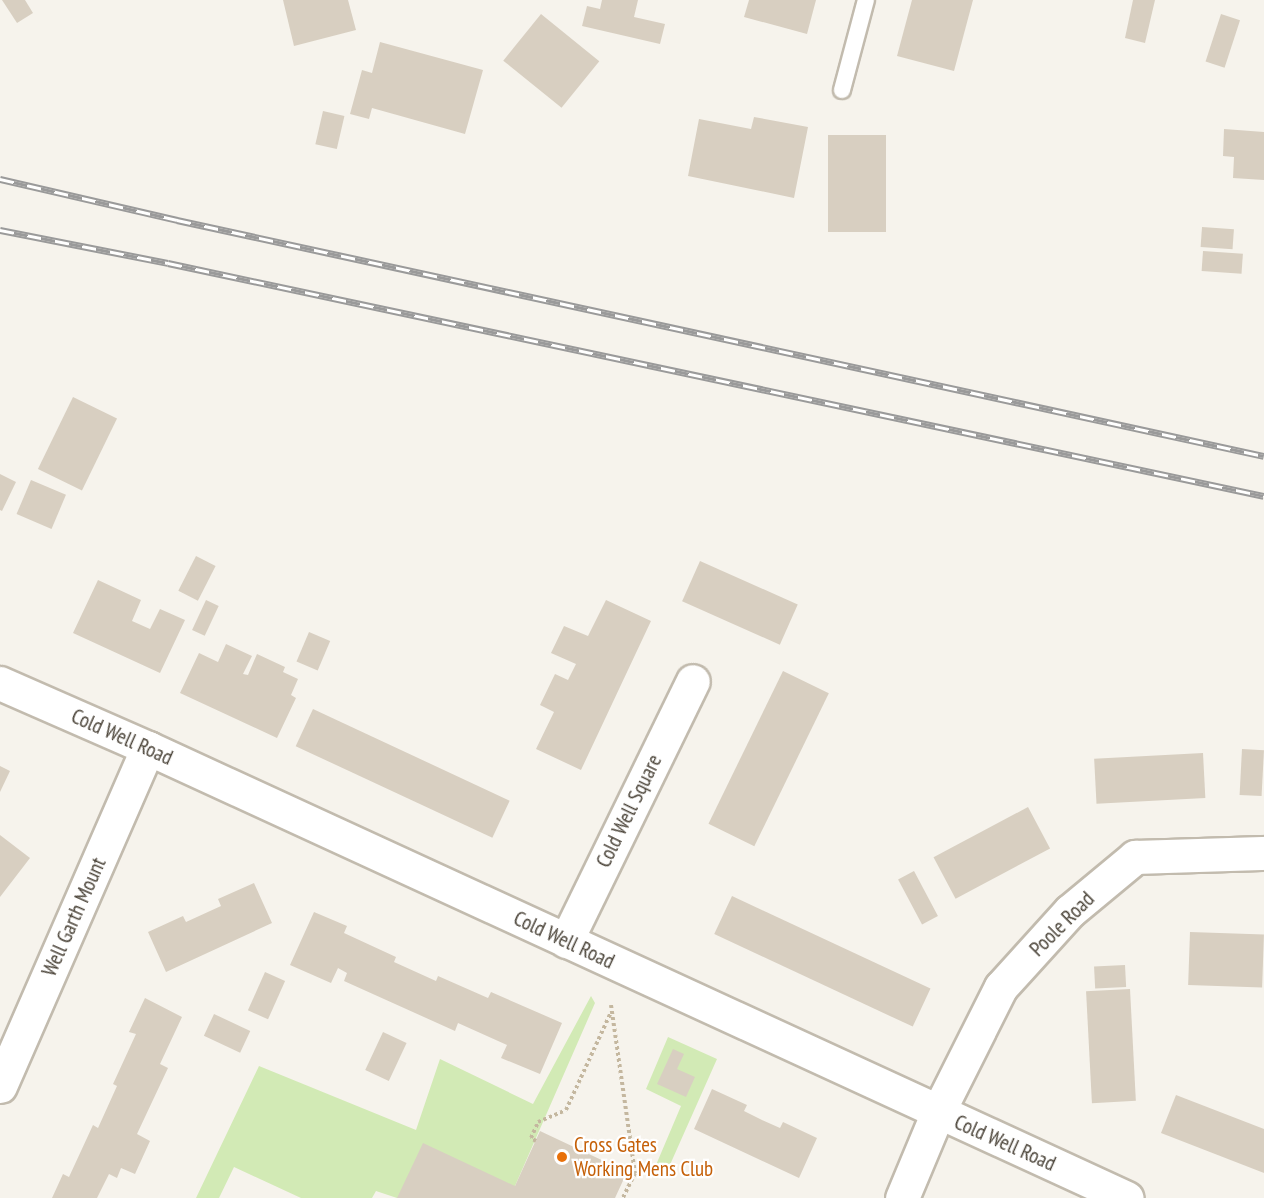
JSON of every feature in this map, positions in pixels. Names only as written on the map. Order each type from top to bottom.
[{"type":"street","name":"Cold Well Square","points":[[566,941],[693,681]]},
{"type":"street","name":"Cold Well Road","points":[[0,683],[148,748],[604,960],[1127,1198]]},
{"type":"street","name":"Well Garth Mount","points":[[0,1086],[148,748]]},
{"type":"street","name":"Poole Road","points":[[902,1198],[938,1112],[1001,987],[1070,911],[1135,857],[1264,853]]},
{"type":"lane","points":[[842,90],[866,0]]},
{"type":"path","points":[[604,960],[635,1173],[623,1198]]},
{"type":"path","points":[[536,1141],[531,1138],[538,1122],[566,1110],[612,1010]]},
{"type":"green space","points":[[591,996],[595,1003],[515,1186],[397,1198],[376,1191],[372,1198],[301,1198],[234,1167],[219,1198],[196,1198],[259,1066],[416,1130],[440,1059],[533,1104]]},
{"type":"green space","points":[[668,1037],[717,1059],[665,1176],[653,1172],[681,1106],[646,1089]]},
{"type":"building","points":[[2,0],[25,0],[33,13],[17,23]]},
{"type":"building","points":[[283,0],[348,0],[356,30],[294,46]]},
{"type":"building","points":[[602,0],[638,0],[634,17],[665,24],[660,44],[582,26],[587,6],[600,9]]},
{"type":"building","points":[[749,0],[816,0],[807,34],[744,17]]},
{"type":"building","points":[[912,0],[973,0],[954,71],[897,56]]},
{"type":"building","points":[[1133,0],[1155,0],[1145,43],[1125,38]]},
{"type":"building","points":[[541,14],[599,61],[562,108],[503,61]]},
{"type":"building","points":[[1221,14],[1240,20],[1225,68],[1206,62]]},
{"type":"building","points":[[380,42],[483,70],[465,134],[372,108],[369,119],[350,114],[362,70],[372,73]]},
{"type":"building","points":[[323,111],[344,116],[337,149],[315,144]]},
{"type":"building","points":[[754,117],[808,127],[794,198],[688,176],[699,119],[751,129]]},
{"type":"building","points":[[1224,129],[1264,132],[1264,180],[1233,178],[1234,157],[1223,156]]},
{"type":"building","points":[[828,135],[886,135],[886,232],[828,232]]},
{"type":"building","points":[[1202,227],[1234,229],[1233,249],[1201,247]]},
{"type":"building","points":[[1203,251],[1243,254],[1242,274],[1202,271]]},
{"type":"building","points":[[73,397],[117,418],[82,490],[38,469]]},
{"type":"building","points":[[0,474],[16,482],[2,511],[0,510]]},
{"type":"building","points":[[31,480],[66,495],[52,529],[17,514]]},
{"type":"building","points":[[196,556],[216,566],[198,601],[178,591]]},
{"type":"building","points":[[700,561],[798,605],[780,645],[682,601]]},
{"type":"building","points":[[98,580],[141,600],[132,621],[150,629],[160,609],[185,620],[160,673],[73,633]]},
{"type":"building","points":[[206,600],[219,606],[205,636],[192,630]]},
{"type":"building","points":[[606,600],[651,621],[581,770],[536,749],[554,712],[540,705],[555,674],[568,680],[576,664],[551,653],[564,626],[588,636]]},
{"type":"building","points":[[309,632],[330,641],[318,670],[296,661]]},
{"type":"building","points":[[226,644],[252,656],[243,674],[248,675],[257,654],[285,667],[283,672],[298,679],[291,695],[296,698],[277,738],[180,693],[199,653],[218,662]]},
{"type":"building","points":[[783,671],[829,693],[754,846],[708,824]]},
{"type":"building","points":[[313,709],[510,801],[492,838],[296,746]]},
{"type":"building","points":[[1242,749],[1264,750],[1262,796],[1240,795]]},
{"type":"building","points":[[1203,753],[1205,798],[1097,804],[1094,759]]},
{"type":"building","points":[[0,766],[10,771],[0,792]]},
{"type":"building","points":[[1028,807],[1050,848],[956,899],[934,857]]},
{"type":"building","points":[[0,835],[30,858],[0,897]]},
{"type":"building","points":[[914,871],[938,916],[922,924],[898,879]]},
{"type":"building","points":[[254,883],[272,923],[166,972],[148,932],[183,916],[186,922],[221,906],[218,899]]},
{"type":"building","points":[[732,896],[930,989],[913,1027],[714,934]]},
{"type":"building","points":[[314,912],[347,926],[344,933],[396,957],[394,962],[436,981],[438,976],[488,998],[491,992],[562,1023],[540,1074],[501,1058],[507,1045],[458,1023],[455,1031],[344,981],[347,973],[338,968],[331,983],[290,965]]},
{"type":"building","points":[[1190,932],[1264,935],[1262,988],[1188,985]]},
{"type":"building","points":[[1125,965],[1126,987],[1095,989],[1094,967]]},
{"type":"building","points":[[265,972],[285,981],[268,1019],[248,1010]]},
{"type":"building","points":[[1130,989],[1136,1101],[1092,1103],[1086,991]]},
{"type":"building","points":[[145,998],[182,1017],[160,1064],[168,1068],[137,1134],[150,1141],[135,1174],[121,1168],[117,1178],[109,1174],[97,1198],[52,1198],[63,1174],[69,1177],[93,1125],[98,1128],[117,1086],[113,1084],[136,1034],[129,1032]]},
{"type":"building","points":[[214,1014],[250,1031],[240,1053],[204,1036]]},
{"type":"building","points":[[383,1032],[407,1043],[389,1081],[365,1070]]},
{"type":"building","points":[[673,1049],[684,1054],[677,1069],[695,1077],[686,1097],[657,1084]]},
{"type":"building","points":[[712,1089],[747,1105],[744,1111],[762,1120],[780,1128],[783,1122],[817,1138],[799,1178],[694,1129]]},
{"type":"building","points":[[1176,1095],[1264,1129],[1264,1173],[1161,1133]]},
{"type":"building","name":"Cross Gates Working Mens Club","points":[[540,1131],[627,1172],[615,1198],[397,1198],[423,1143],[515,1186]]},
{"type":"railway","points":[[0,179],[177,220],[1264,456]]},
{"type":"railway","points":[[0,230],[168,263],[1264,496]]},
{"type":"place","name":"Cross Gates Working Mens Club","points":[[562,1157]]}]
